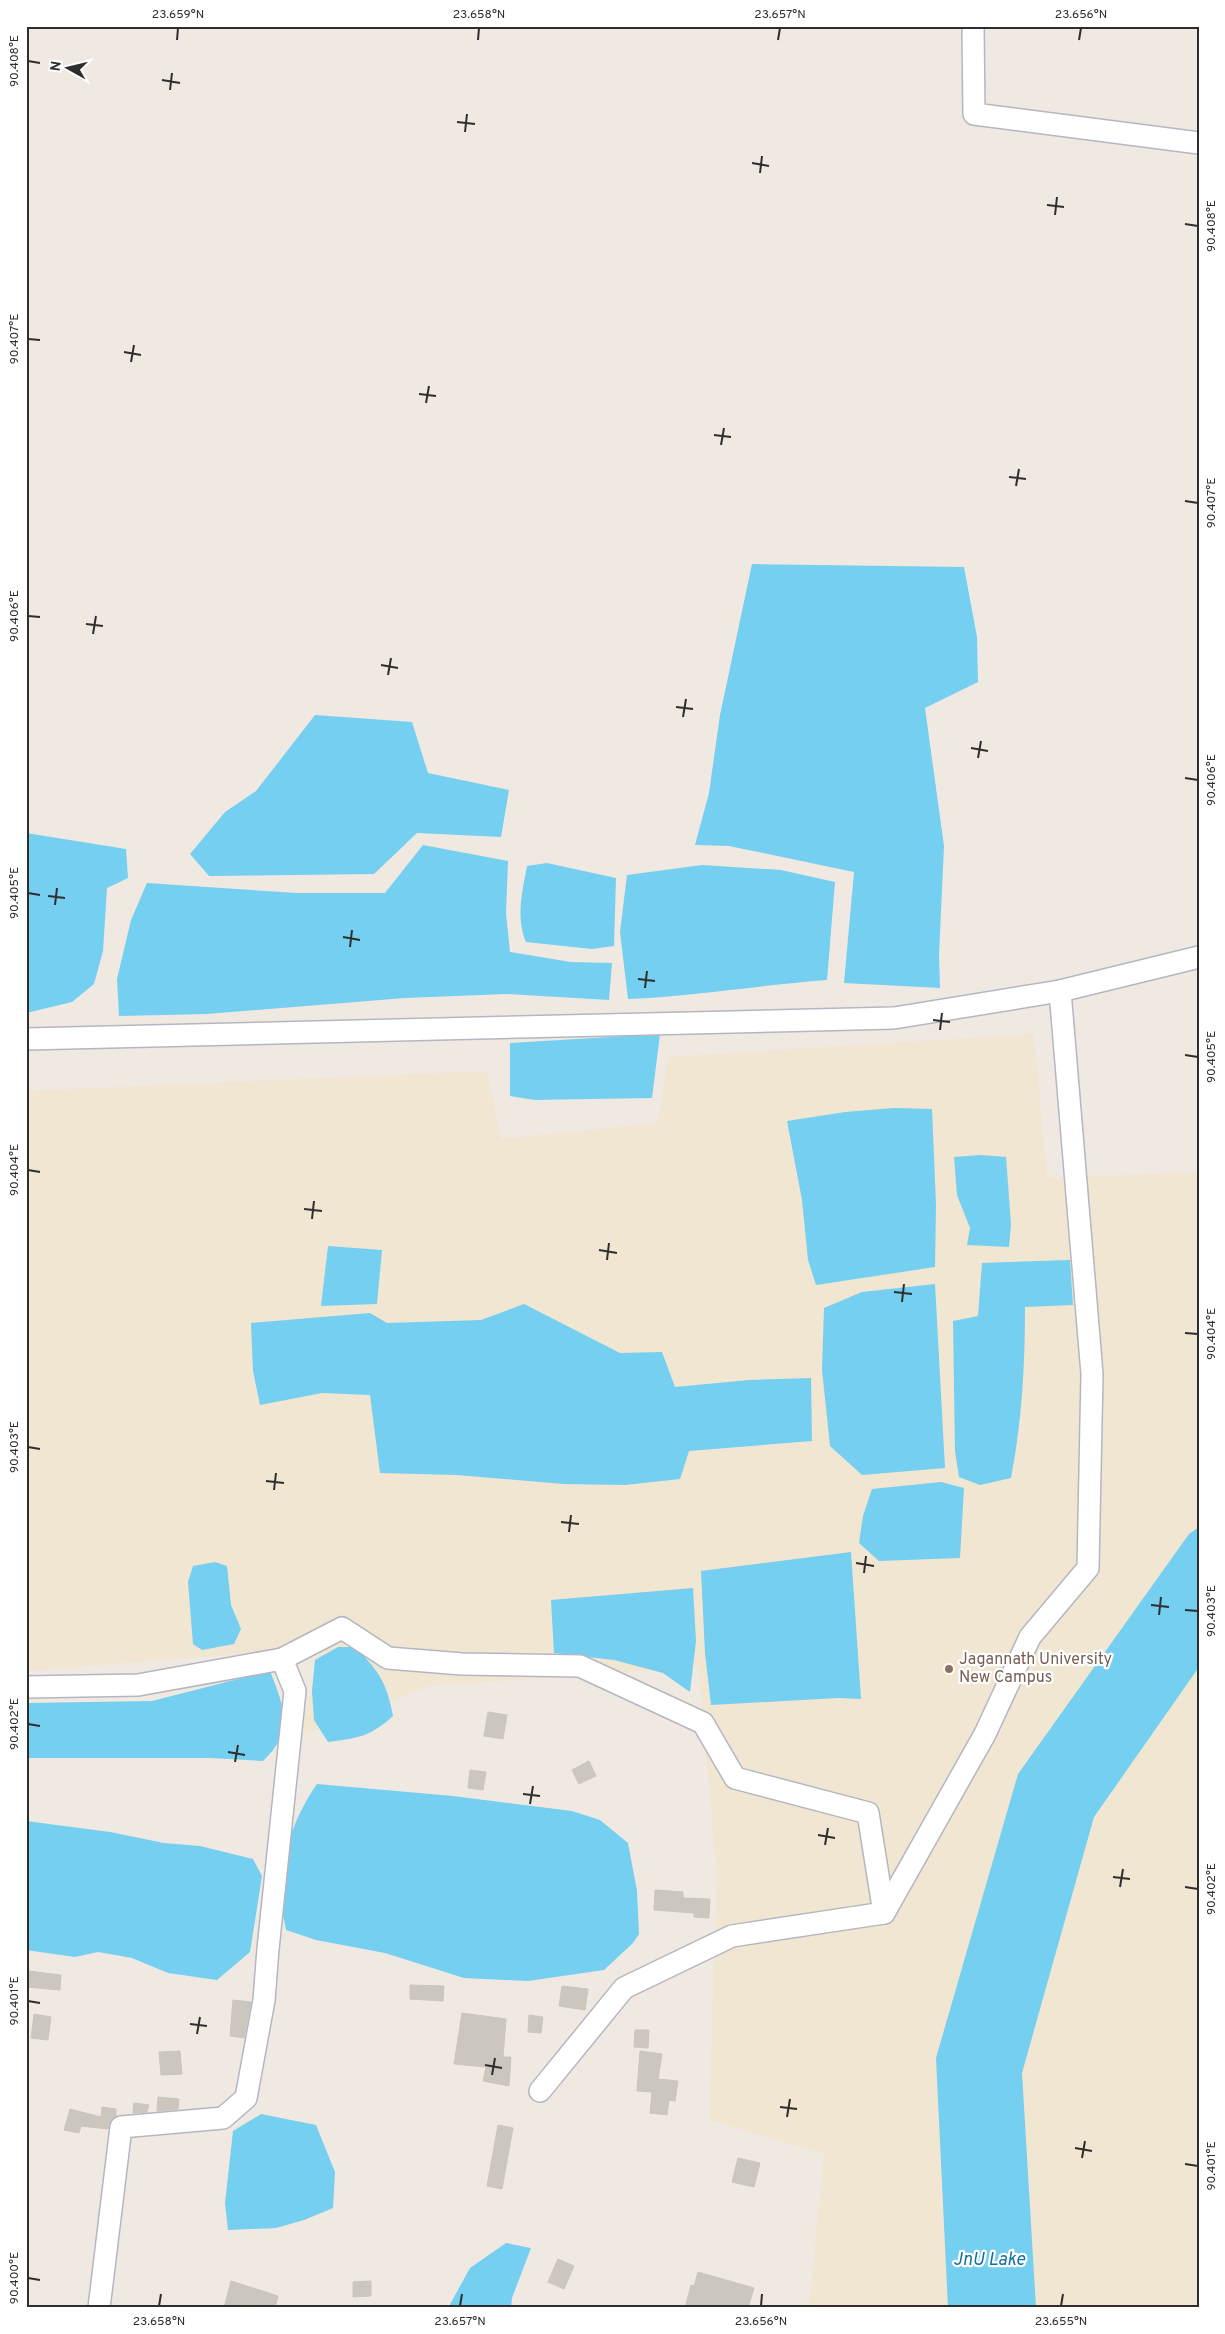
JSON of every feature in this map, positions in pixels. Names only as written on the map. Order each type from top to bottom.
[{"type":"street","points":[[973,26],[974,114],[1199,143]]},
{"type":"street","points":[[26,1039],[894,1018],[1060,991],[1199,957]]},
{"type":"street","points":[[884,1913],[985,1734],[1030,1637],[1088,1568],[1092,1374],[1060,991]]},
{"type":"street","points":[[26,1687],[138,1685],[282,1659],[342,1628],[388,1658],[462,1664],[580,1666],[703,1723],[735,1778],[868,1813],[884,1913]]},
{"type":"street","points":[[99,2308],[121,2127],[222,2118],[246,2098],[264,2000],[295,1691],[282,1659]]},
{"type":"street","points":[[540,2091],[624,1988],[732,1936],[884,1913]]},
{"type":"shaded area","name":"Jagannath University New Campus","points":[[1034,1034],[1047,1178],[1199,1172],[1199,2308],[809,2308],[824,2154],[709,2120],[717,1872],[698,1667],[429,1686],[301,1736],[320,1650],[272,1651],[26,1671],[26,1091],[487,1071],[501,1139],[658,1123],[668,1057]]},
{"type":"water","points":[[752,564],[964,567],[977,637],[978,682],[925,708],[944,846],[939,955],[940,988],[844,983],[854,872],[729,846],[695,845],[709,793],[720,715]]},
{"type":"water","points":[[315,715],[412,722],[428,773],[509,790],[501,837],[417,833],[374,874],[209,876],[190,854],[225,812],[256,791]]},
{"type":"water","points":[[26,833],[126,849],[128,878],[107,888],[103,951],[94,984],[72,1002],[26,1013]]},
{"type":"water","points":[[423,845],[508,861],[506,913],[510,952],[571,962],[612,963],[609,1000],[506,994],[405,998],[207,1014],[119,1016],[117,979],[131,920],[147,883],[297,893],[385,893]]},
{"type":"water","points":[[547,863],[616,878],[614,946],[592,949],[526,942],[521,924],[521,914],[527,866]]},
{"type":"water","points":[[702,865],[781,870],[835,882],[827,980],[628,999],[620,932],[627,875]]},
{"type":"water","points":[[660,1034],[652,1098],[534,1100],[510,1096],[510,1043]]},
{"type":"water","points":[[894,1108],[932,1109],[936,1205],[935,1267],[816,1285],[808,1260],[802,1200],[787,1121],[845,1112]]},
{"type":"water","points":[[981,1155],[1006,1157],[1011,1224],[1009,1247],[967,1245],[970,1228],[957,1195],[954,1157]]},
{"type":"water","points":[[328,1246],[382,1250],[377,1304],[321,1306]]},
{"type":"water","points":[[1070,1260],[1073,1305],[1025,1307],[1022,1393],[1011,1478],[980,1485],[959,1477],[955,1451],[953,1321],[978,1316],[982,1263]]},
{"type":"water","points":[[935,1284],[945,1468],[862,1475],[830,1446],[822,1370],[824,1308],[862,1292]]},
{"type":"water","points":[[524,1304],[620,1353],[662,1352],[675,1387],[749,1380],[811,1378],[812,1441],[689,1451],[680,1479],[625,1485],[563,1484],[457,1475],[380,1473],[370,1395],[322,1393],[260,1405],[253,1371],[251,1323],[370,1313],[387,1323],[481,1320]]},
{"type":"water","points":[[941,1482],[964,1488],[960,1558],[879,1561],[859,1543],[863,1516],[872,1489]]},
{"type":"water","name":"JnU Lake","points":[[1199,1527],[1199,1667],[1094,1817],[1022,2073],[1036,2308],[948,2308],[936,2058],[1018,1774],[1189,1534]]},
{"type":"water","points":[[851,1552],[861,1699],[838,1698],[711,1705],[705,1653],[701,1571]]},
{"type":"water","points":[[215,1562],[227,1566],[231,1605],[241,1629],[234,1644],[202,1650],[193,1644],[188,1582],[193,1566]]},
{"type":"water","points":[[693,1588],[696,1641],[690,1692],[663,1673],[614,1660],[554,1653],[551,1600]]},
{"type":"water","points":[[338,1647],[355,1647],[370,1663],[385,1686],[393,1716],[385,1723],[363,1735],[328,1742],[314,1720],[312,1691],[315,1660]]},
{"type":"water","points":[[270,1671],[282,1707],[283,1729],[273,1750],[263,1761],[211,1758],[26,1758],[26,1703],[152,1701]]},
{"type":"water","points":[[317,1784],[453,1796],[572,1811],[600,1820],[628,1843],[637,1891],[639,1934],[633,1943],[604,1970],[528,1981],[464,1978],[385,1953],[316,1940],[286,1930],[279,1896],[281,1872],[297,1819]]},
{"type":"water","points":[[26,1821],[110,1832],[164,1843],[200,1846],[253,1859],[262,1876],[250,1952],[217,1980],[168,1973],[132,1958],[98,1952],[75,1957],[26,1950]]},
{"type":"water","points":[[261,2114],[316,2125],[335,2172],[333,2208],[304,2220],[276,2228],[228,2230],[225,2203],[233,2131]]},
{"type":"water","points":[[506,2243],[531,2248],[512,2298],[511,2308],[448,2308],[470,2268]]},
{"type":"building","points":[[488,1712],[507,1715],[503,1739],[484,1736]]},
{"type":"building","points":[[589,1761],[596,1776],[579,1784],[572,1770]]},
{"type":"building","points":[[470,1770],[486,1772],[483,1790],[468,1788]]},
{"type":"building","points":[[655,1890],[683,1892],[683,1898],[710,1899],[709,1918],[694,1917],[694,1913],[654,1910]]},
{"type":"building","points":[[28,1971],[61,1975],[60,1990],[26,1987]]},
{"type":"building","points":[[410,1985],[444,1986],[443,2001],[410,1999]]},
{"type":"building","points":[[562,1986],[588,1989],[585,2010],[559,2006]]},
{"type":"building","points":[[233,2000],[251,2002],[244,2038],[230,2036]]},
{"type":"building","points":[[462,2013],[506,2019],[503,2057],[511,2057],[509,2086],[483,2081],[486,2067],[454,2064]]},
{"type":"building","points":[[34,2014],[51,2017],[48,2040],[31,2038]]},
{"type":"building","points":[[529,2015],[543,2017],[541,2033],[528,2032]]},
{"type":"building","points":[[635,2030],[649,2030],[648,2048],[634,2047]]},
{"type":"building","points":[[180,2051],[182,2074],[161,2075],[159,2052]]},
{"type":"building","points":[[640,2051],[662,2054],[658,2079],[678,2081],[675,2101],[669,2100],[667,2115],[650,2113],[652,2092],[637,2091]]},
{"type":"building","points":[[158,2097],[179,2099],[178,2109],[157,2111]]},
{"type":"building","points":[[134,2103],[149,2105],[147,2112],[133,2113]]},
{"type":"building","points":[[102,2107],[116,2109],[116,2116],[110,2121],[108,2129],[81,2126],[79,2133],[64,2130],[70,2109],[101,2117]]},
{"type":"building","points":[[498,2125],[513,2128],[502,2189],[487,2186]]},
{"type":"building","points":[[738,2158],[760,2163],[754,2187],[732,2182]]},
{"type":"building","points":[[558,2259],[574,2266],[564,2289],[548,2282]]},
{"type":"building","points":[[698,2272],[754,2288],[748,2308],[685,2308],[691,2285],[694,2286]]},
{"type":"building","points":[[231,2281],[278,2296],[275,2308],[259,2308],[245,2304],[244,2308],[224,2308]]},
{"type":"building","points":[[371,2281],[371,2296],[353,2297],[353,2282]]},
{"type":"place","name":"Jagannath University New Campus","points":[[949,1669]]}]
